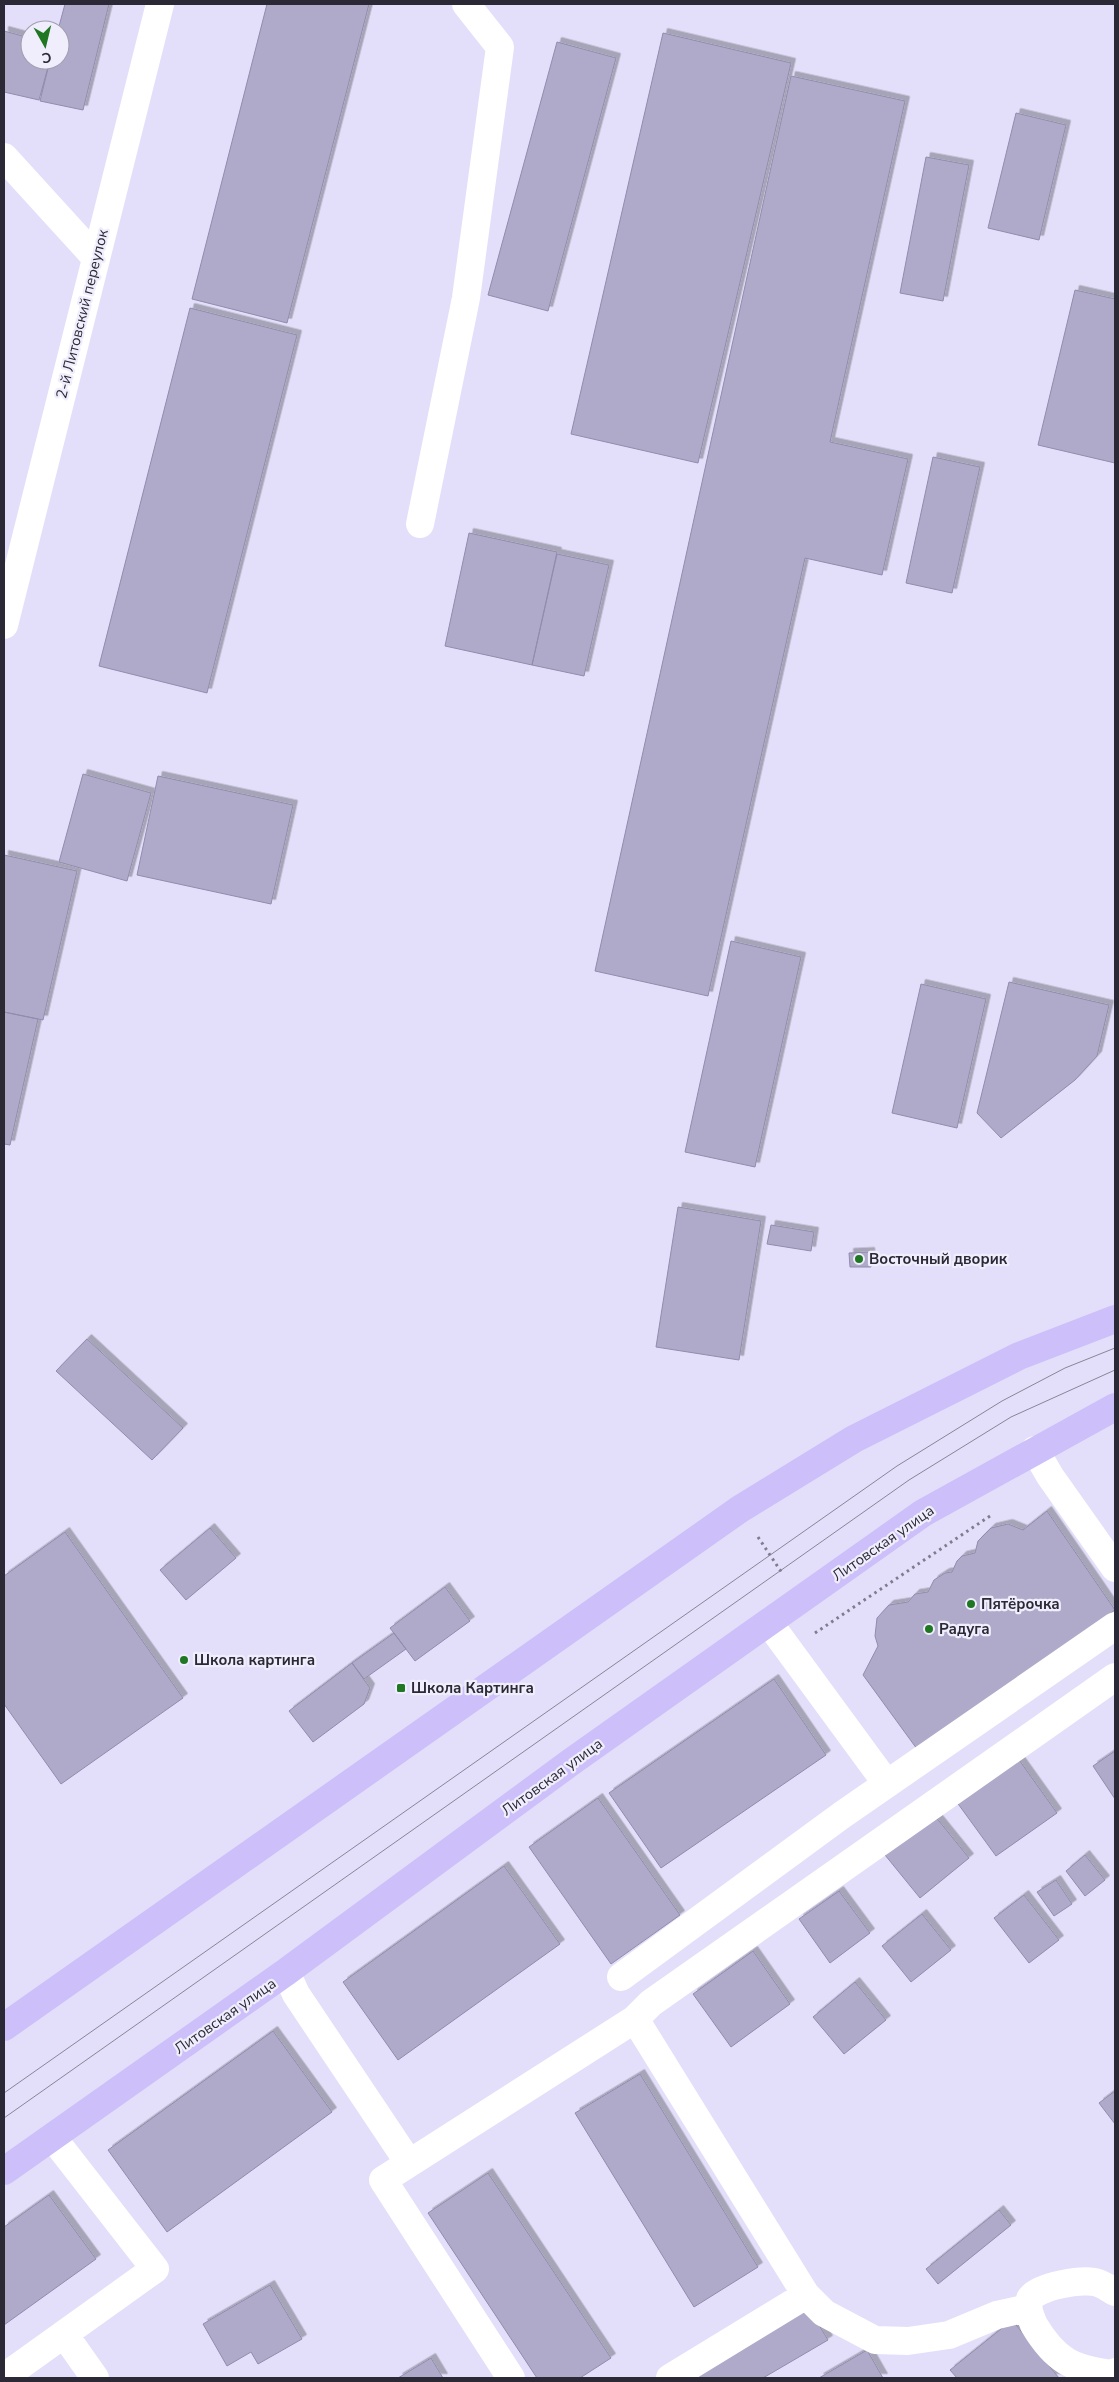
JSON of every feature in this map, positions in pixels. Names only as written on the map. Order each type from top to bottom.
[{"type":"main road","points":[[4,2027],[740,1509],[862,1434],[1019,1356],[1115,1319]]},
{"type":"main road","name":"Литовская улица","points":[[4,2171],[286,1972],[571,1762],[923,1513],[1115,1407]]},
{"type":"street","name":"2-й Литовский переулок","points":[[4,625],[160,4]]},
{"type":"street","points":[[420,524],[466,298],[500,47],[466,4]]},
{"type":"street","points":[[4,157],[96,258]]},
{"type":"street","points":[[1035,1450],[1050,1476],[1115,1568]]},
{"type":"street","points":[[769,1623],[888,1784]]},
{"type":"street","points":[[621,1977],[842,1815],[1115,1626]]},
{"type":"street","points":[[511,2378],[383,2180],[635,2019],[651,2003],[1115,1677]]},
{"type":"street","points":[[286,1972],[296,1994],[409,2162]]},
{"type":"street","points":[[635,2019],[806,2294],[824,2313],[875,2340],[908,2341],[949,2335],[997,2315],[1028,2308]]},
{"type":"street","points":[[4,2377],[155,2269],[53,2138]]},
{"type":"street","points":[[1115,2292],[1097,2282],[1079,2281],[1039,2291],[1030,2299],[1028,2308],[1033,2322],[1047,2346],[1062,2359],[1086,2371],[1111,2374],[1115,2372]]},
{"type":"street","points":[[670,2378],[806,2294]]},
{"type":"street","points":[[64,2334],[95,2378]]},
{"type":"path","points":[[740,1509],[820,1630]]},
{"type":"building","points":[[65,4],[109,4],[83,110],[40,101],[48,70],[70,70],[70,20],[61,20]]},
{"type":"building","points":[[267,4],[369,4],[287,323],[192,299]]},
{"type":"building","points":[[4,31],[20,35],[20,70],[47,70],[39,100],[4,92]]},
{"type":"building","points":[[663,33],[791,63],[698,463],[571,434]]},
{"type":"building","points":[[557,42],[616,58],[548,311],[488,295]]},
{"type":"building","points":[[791,76],[905,101],[830,442],[908,459],[882,575],[805,558],[708,996],[595,971]]},
{"type":"building","points":[[1016,113],[1066,125],[1039,240],[988,228]]},
{"type":"building","points":[[926,157],[969,165],[943,301],[900,293]]},
{"type":"building","points":[[1075,290],[1115,299],[1115,463],[1038,445]]},
{"type":"building","points":[[190,308],[297,335],[207,693],[99,666]]},
{"type":"building","points":[[933,457],[980,467],[952,593],[906,583]]},
{"type":"building","points":[[469,533],[557,552],[532,665],[445,646]]},
{"type":"building","points":[[557,554],[609,565],[584,676],[532,665]]},
{"type":"building","points":[[83,774],[151,793],[127,881],[59,862]]},
{"type":"building","points":[[158,776],[293,805],[271,904],[137,875]]},
{"type":"building","points":[[4,855],[77,871],[43,1020],[4,1012]]},
{"type":"building","points":[[731,941],[801,957],[755,1167],[685,1152]]},
{"type":"building","points":[[1009,982],[1109,1005],[1097,1056],[1075,1080],[1001,1138],[977,1113]]},
{"type":"building","points":[[921,984],[986,999],[957,1128],[892,1113]]},
{"type":"building","points":[[4,1012],[38,1019],[10,1145],[4,1144]]},
{"type":"building","points":[[678,1207],[761,1221],[739,1360],[656,1347]]},
{"type":"building","points":[[771,1225],[814,1232],[811,1251],[767,1244]]},
{"type":"building","points":[[870,1252],[871,1267],[850,1267],[849,1253]]},
{"type":"building","points":[[87,1339],[183,1428],[152,1460],[56,1371]]},
{"type":"building","points":[[1047,1511],[1115,1610],[917,1749],[863,1675],[878,1646],[875,1636],[877,1618],[889,1605],[908,1602],[915,1594],[928,1592],[934,1580],[945,1573],[952,1572],[957,1561],[962,1556],[975,1553],[978,1541],[991,1528],[1008,1524],[1023,1530]]},
{"type":"building","points":[[210,1528],[236,1558],[186,1600],[160,1570]]},
{"type":"building","points":[[65,1532],[183,1698],[61,1784],[4,1704],[4,1576]]},
{"type":"building","points":[[445,1587],[470,1621],[415,1661],[390,1628]]},
{"type":"building","points":[[394,1633],[406,1649],[364,1679],[352,1663]]},
{"type":"building","points":[[352,1663],[370,1688],[364,1704],[313,1742],[289,1711]]},
{"type":"building","points":[[774,1679],[826,1755],[661,1868],[609,1793]]},
{"type":"building","points":[[1115,1751],[1115,1799],[1093,1766]]},
{"type":"building","points":[[1017,1757],[1057,1813],[996,1856],[956,1801]]},
{"type":"building","points":[[598,1798],[680,1915],[611,1964],[529,1847]]},
{"type":"building","points":[[935,1816],[969,1858],[920,1898],[885,1855]]},
{"type":"building","points":[[1085,1855],[1105,1880],[1085,1896],[1066,1871]]},
{"type":"building","points":[[504,1866],[560,1944],[398,2060],[343,1982]]},
{"type":"building","points":[[1056,1880],[1072,1904],[1054,1916],[1037,1892]]},
{"type":"building","points":[[839,1891],[870,1933],[830,1963],[799,1919]]},
{"type":"building","points":[[1024,1895],[1059,1940],[1029,1963],[994,1918]]},
{"type":"building","points":[[922,1914],[951,1950],[911,1982],[882,1946]]},
{"type":"building","points":[[753,1951],[790,2004],[731,2047],[693,1994]]},
{"type":"building","points":[[855,1982],[886,2020],[844,2054],[813,2017]]},
{"type":"building","points":[[273,2031],[332,2112],[167,2232],[108,2150]]},
{"type":"building","points":[[640,2074],[758,2267],[694,2307],[575,2113]]},
{"type":"building","points":[[1115,2091],[1115,2124],[1099,2103]]},
{"type":"building","points":[[488,2173],[611,2358],[580,2378],[537,2378],[428,2213]]},
{"type":"building","points":[[49,2195],[96,2259],[4,2325],[4,2227]]},
{"type":"building","points":[[999,2210],[1011,2225],[938,2284],[926,2269]]},
{"type":"building","points":[[270,2285],[302,2339],[258,2364],[251,2352],[227,2366],[203,2324]]},
{"type":"building","points":[[807,2305],[828,2340],[763,2378],[685,2378]]},
{"type":"building","points":[[1012,2320],[1059,2378],[957,2378],[950,2370]]},
{"type":"building","points":[[867,2350],[883,2378],[819,2378]]},
{"type":"building","points":[[431,2358],[443,2378],[398,2378]]},
{"type":"tram line","points":[[4,2093],[897,1466],[1002,1401],[1065,1368],[1115,1348]]},
{"type":"tram line","points":[[4,2118],[909,1480],[1011,1417],[1115,1370]]},
{"type":"place","name":"Восточный дворик","points":[[859,1259]]},
{"type":"place","name":"Пятёрочка","points":[[971,1604]]},
{"type":"place","name":"Радуга","points":[[929,1629]]},
{"type":"place","name":"Школа картинга","points":[[184,1660]]},
{"type":"place","name":"Школа Картинга","points":[[401,1688]]}]
